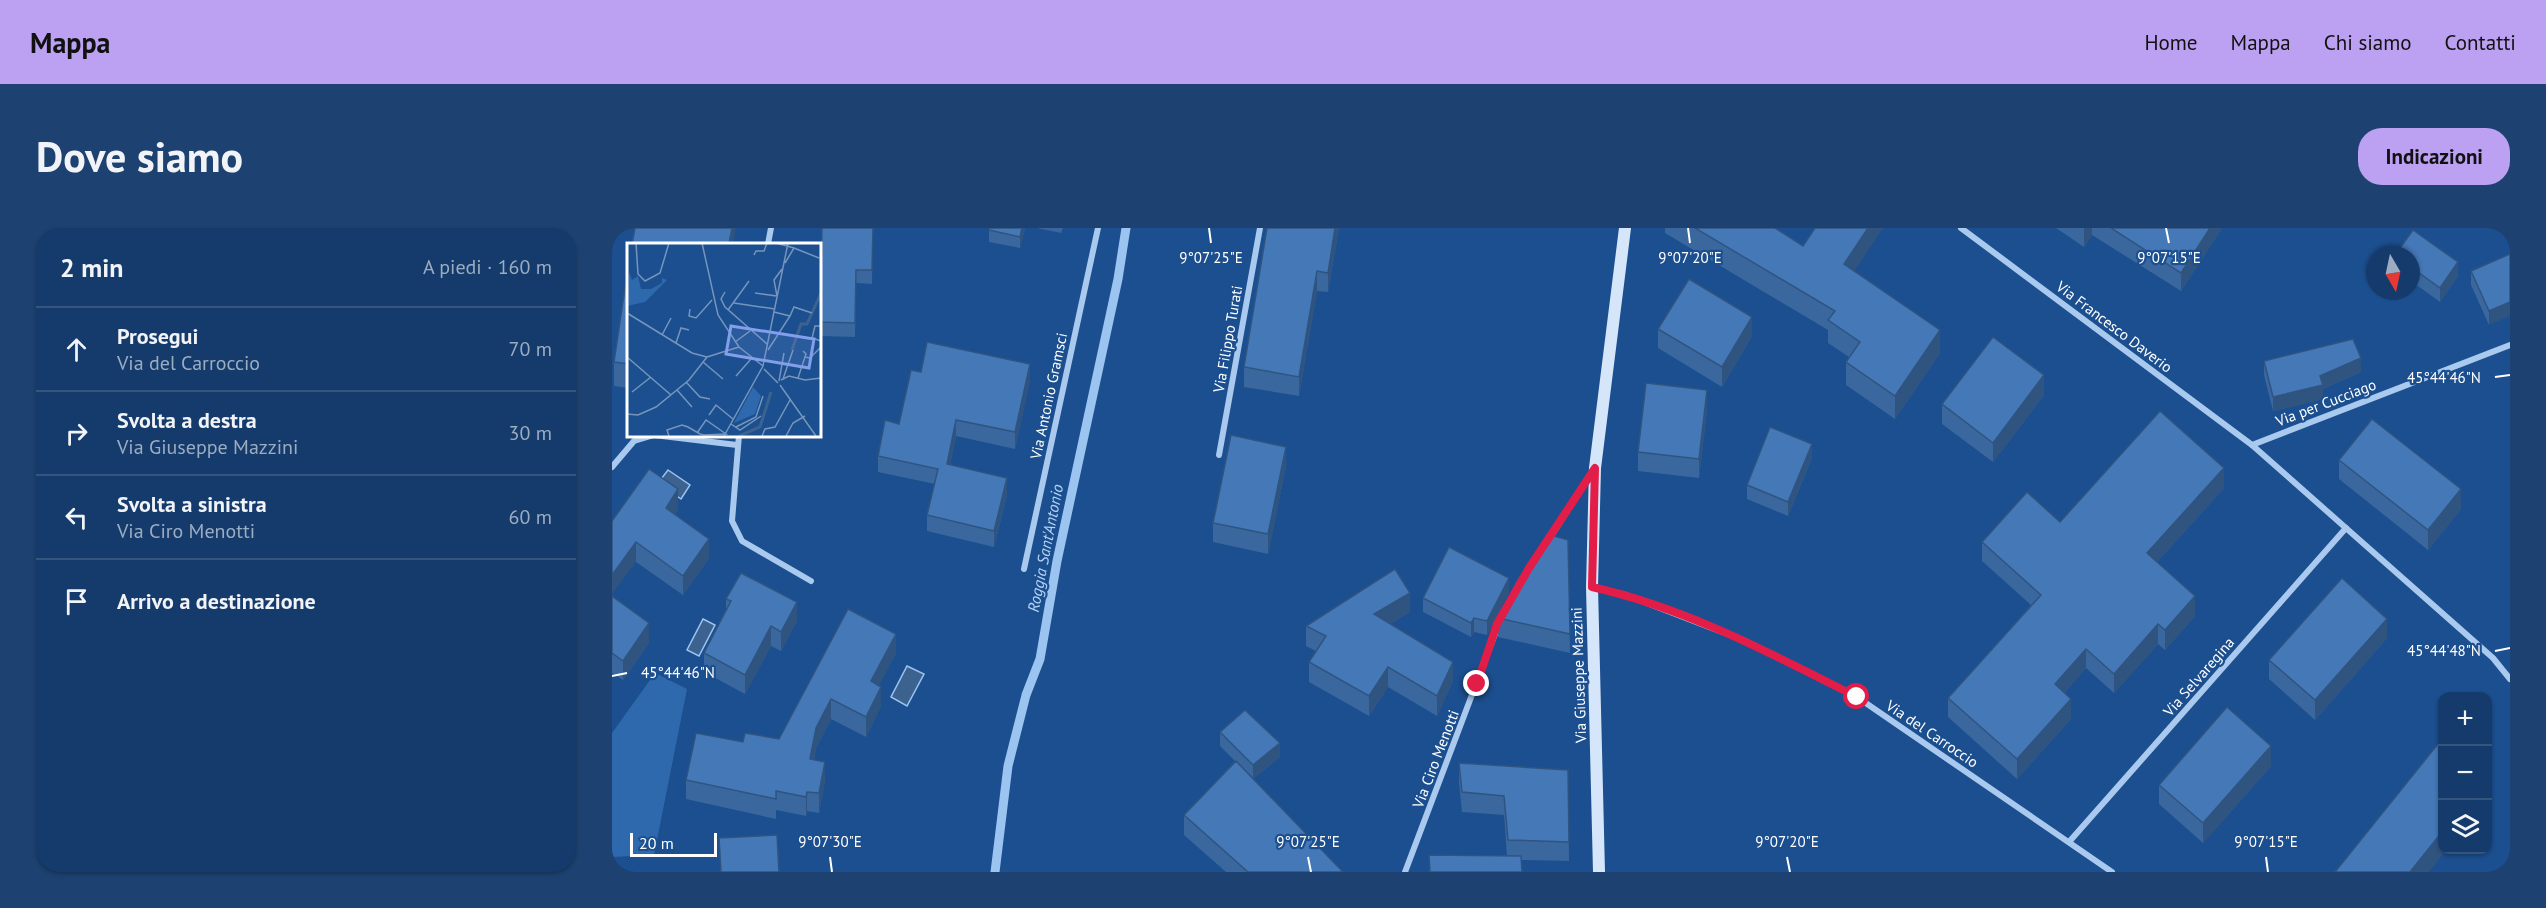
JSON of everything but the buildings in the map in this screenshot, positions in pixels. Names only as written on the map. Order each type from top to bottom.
[{"type":"main road","name":"Via Giuseppe Mazzini","points":[[1599,872],[1592,587],[1595,468],[1625,228]]},
{"type":"street","points":[[768,243],[771,228]]},
{"type":"street","name":"Via Antonio Gramsci","points":[[1024,569],[1098,228]]},
{"type":"street","name":"Via Filippo Turati","points":[[1219,455],[1260,228]]},
{"type":"street","name":"Via Francesco Daverio","points":[[1961,228],[2252,445]]},
{"type":"street","name":"Via per Cucciago","points":[[2252,445],[2510,345]]},
{"type":"street","points":[[612,467],[634,441],[651,436]]},
{"type":"street","points":[[662,436],[737,446]]},
{"type":"street","points":[[739,436],[732,521],[742,541],[811,581]]},
{"type":"street","points":[[2252,445],[2493,658],[2510,679]]},
{"type":"street","points":[[1513,596],[1595,468]]},
{"type":"street","name":"Via Selvaregina","points":[[2069,842],[2346,528]]},
{"type":"street","name":"Via del Carroccio","points":[[1592,587],[1626,595],[1743,640],[1857,697],[2112,872]]},
{"type":"street","name":"Via Ciro Menotti","points":[[1406,872],[1503,615]]},
{"type":"street","points":[[612,867],[621,872]]},
{"type":"shaded area","points":[[668,470],[690,485],[681,499],[658,483]]},
{"type":"shaded area","points":[[703,619],[715,625],[699,656],[687,650]]},
{"type":"shaded area","points":[[907,666],[924,674],[907,706],[891,697]]},
{"type":"shaded area","points":[[655,673],[687,689],[654,855],[612,857],[612,733]]},
{"type":"waterway","name":"Roggia Sant'Antonio","points":[[995,872],[1008,766],[1026,695],[1040,659],[1057,561],[1118,279],[1126,228]]},
{"type":"route","points":[[1477,684],[1497,624],[1529,568],[1595,468],[1592,587],[1626,595],[1743,640],[1857,697]]}]
